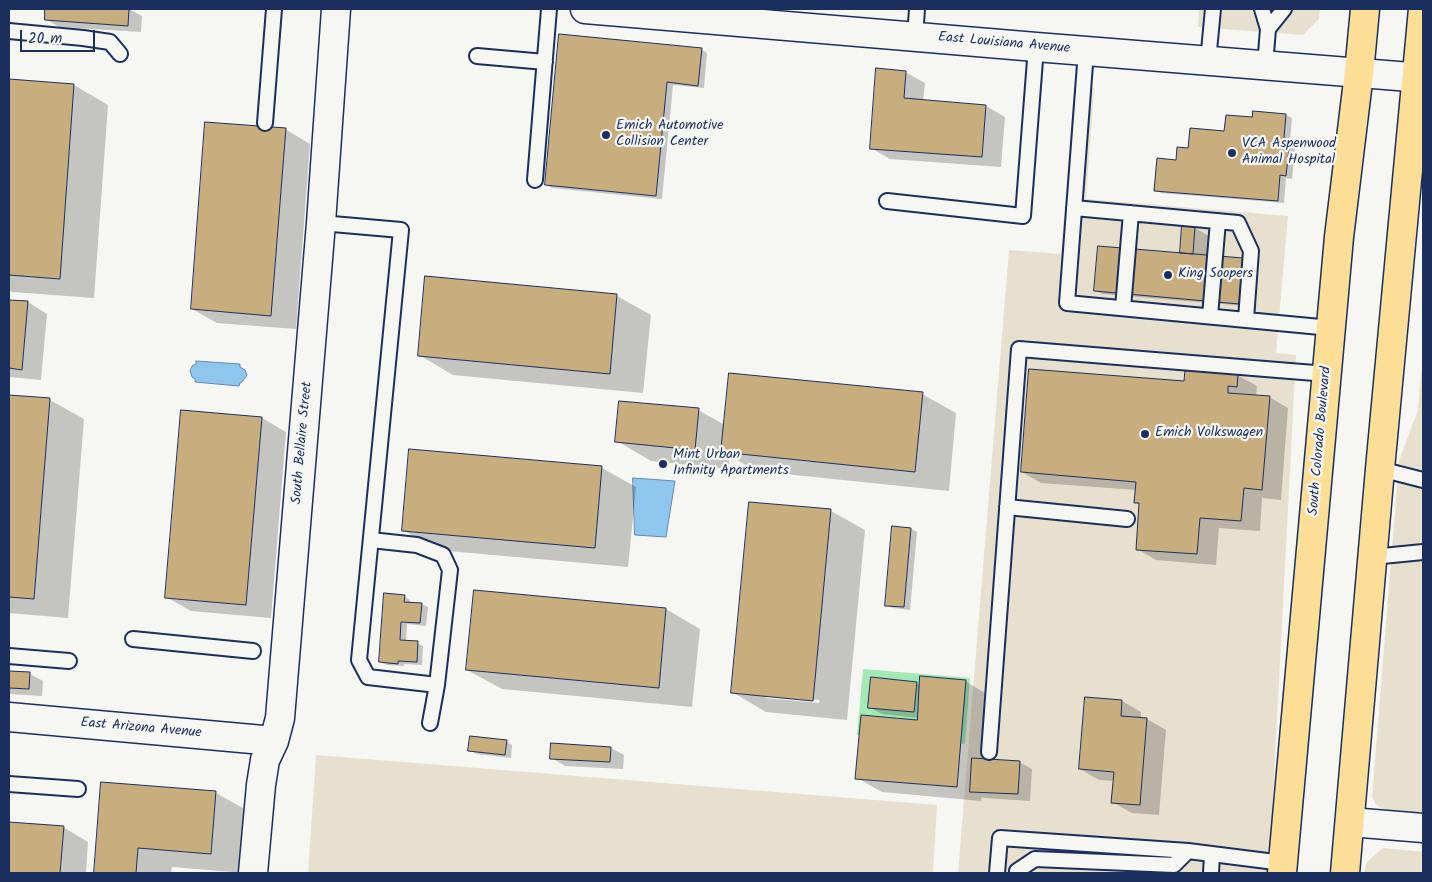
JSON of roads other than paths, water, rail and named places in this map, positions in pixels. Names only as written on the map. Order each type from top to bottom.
[{"type":"main road","name":"South Colorado Boulevard","points":[[1283,868],[1339,237],[1365,9]]},
{"type":"main road","points":[[1345,873],[1380,469],[1420,77],[1423,9]]},
{"type":"street","name":"South Bellaire Street","points":[[254,873],[261,785],[265,760],[274,741],[280,718],[321,223],[336,9]]},
{"type":"street","name":"East Louisiana Avenue","points":[[585,9],[1265,66],[1420,77]]},
{"type":"street","name":"East Arizona Avenue","points":[[9,717],[274,741]]},
{"type":"street","points":[[1350,822],[1423,828]]},
{"type":"lane","points":[[265,123],[274,9]]},
{"type":"lane","points":[[535,180],[549,9]]},
{"type":"lane","points":[[915,37],[917,9]]},
{"type":"lane","points":[[1208,61],[1213,9]]},
{"type":"lane","points":[[1262,9],[1268,29],[1265,66]]},
{"type":"lane","points":[[1268,29],[1284,9]]},
{"type":"lane","points":[[9,31],[110,42],[120,54]]},
{"type":"lane","points":[[887,202],[1023,216],[1036,47]]},
{"type":"lane","points":[[1086,51],[1067,303],[1331,328]]},
{"type":"lane","points":[[477,56],[545,62]]},
{"type":"lane","points":[[1074,208],[1238,222],[1251,251],[1246,319]]},
{"type":"lane","points":[[1123,308],[1131,213]]},
{"type":"lane","points":[[1210,316],[1218,221]]},
{"type":"lane","points":[[321,223],[402,230],[359,660],[368,677],[437,685]]},
{"type":"lane","points":[[990,752],[1019,349],[1327,374]]},
{"type":"lane","points":[[1380,469],[1423,480]]},
{"type":"lane","points":[[1007,507],[1127,519]]},
{"type":"lane","points":[[371,540],[417,545],[443,555],[450,570],[437,685],[430,723]]},
{"type":"lane","points":[[1372,557],[1423,552]]},
{"type":"lane","points":[[133,639],[253,651]]},
{"type":"lane","points":[[9,656],[69,661]]},
{"type":"lane","points":[[9,784],[78,789]]},
{"type":"lane","points":[[997,873],[1000,838],[1188,851],[1283,868]]},
{"type":"lane","points":[[1017,873],[1017,871],[1035,859],[1174,865],[1188,851]]},
{"type":"lane","points":[[1211,873],[1212,854]]},
{"type":"lane","points":[[1035,859],[1038,873]]},
{"type":"water","points":[[196,361],[240,364],[240,367],[245,370],[247,375],[239,386],[195,382],[190,371],[192,366],[196,364]]},
{"type":"water","points":[[633,478],[675,481],[666,537],[635,535]]},
{"type":"place","name":"Emich Automotive Collision Center","points":[[606,135]]},
{"type":"place","name":"VCA Aspenwood Animal Hospital","points":[[1232,153]]},
{"type":"place","name":"King Soopers","points":[[1168,275]]},
{"type":"place","name":"Emich Volkswagen","points":[[1145,434]]},
{"type":"place","name":"Mint Urban Infinity Apartments","points":[[663,464]]}]
